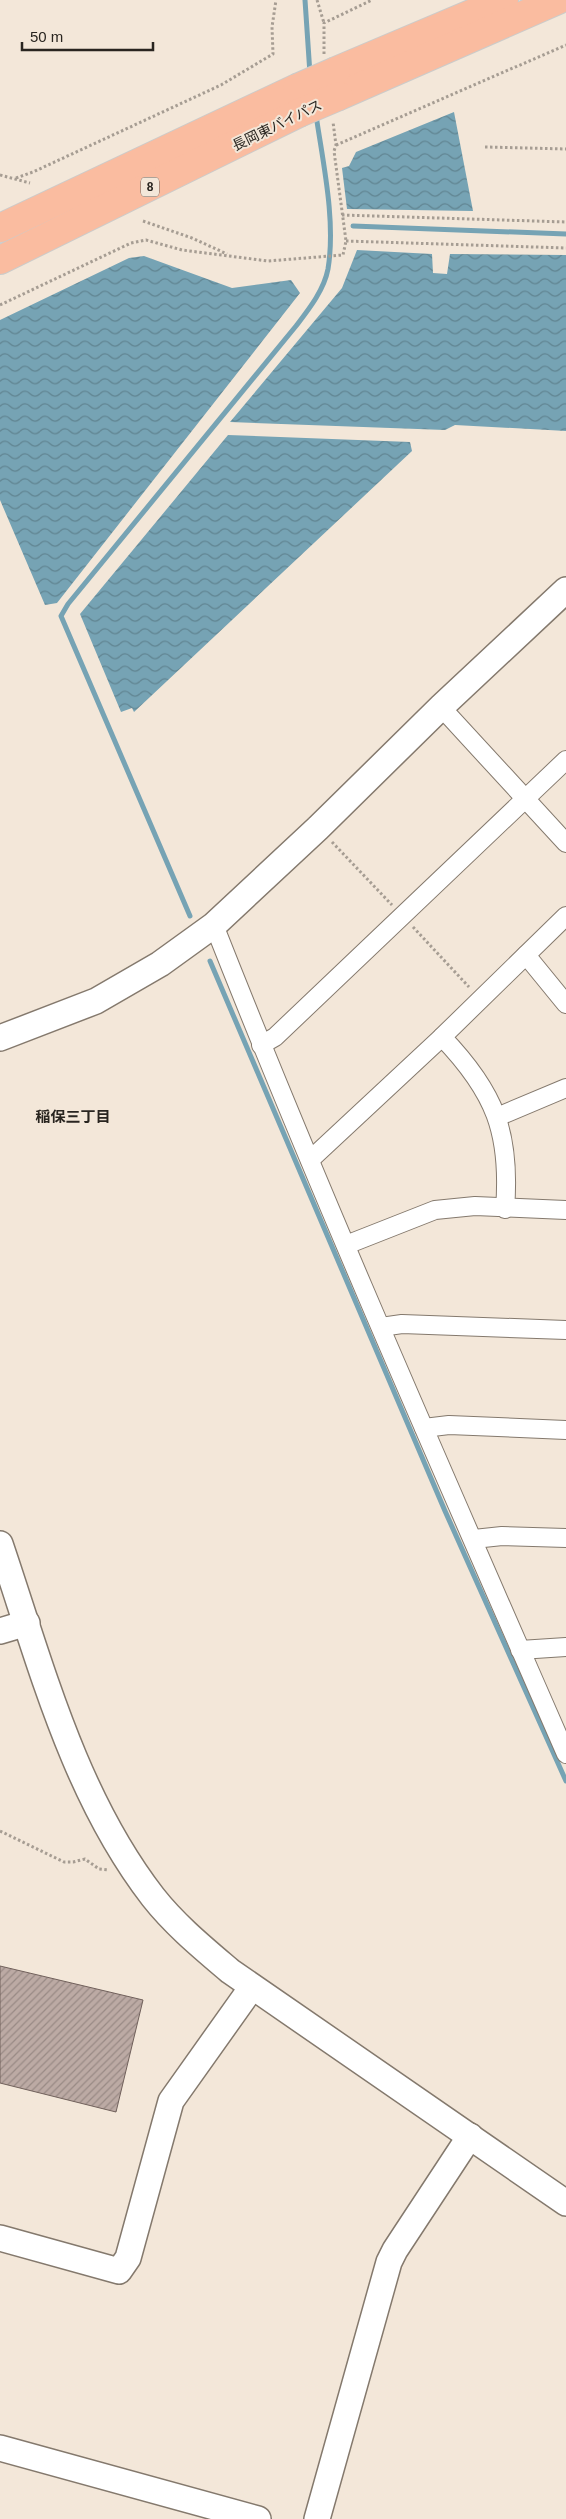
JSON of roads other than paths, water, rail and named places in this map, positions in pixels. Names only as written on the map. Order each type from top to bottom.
[{"type":"highway","name":"長岡東バイパス","points":[[337,84],[504,0]]},
{"type":"highway","name":"長岡東バイパス","points":[[0,228],[337,84],[558,0]]},
{"type":"highway","name":"長岡東バイパス","points":[[0,260],[298,101]]},
{"type":"street","points":[[0,1038],[96,1001],[160,964],[214,925],[318,828],[440,707],[566,590]]},
{"type":"street","points":[[440,707],[524,800],[566,843]]},
{"type":"street","points":[[261,1045],[275,1036],[566,760]]},
{"type":"street","points":[[310,1160],[442,1037],[566,916]]},
{"type":"street","points":[[214,925],[261,1045],[424,1428],[474,1539],[566,1754]]},
{"type":"street","points":[[526,955],[566,1004]]},
{"type":"street","points":[[442,1037],[466,1063],[484,1090],[497,1118],[504,1145],[508,1174],[505,1209]]},
{"type":"street","points":[[497,1118],[566,1088]]},
{"type":"street","points":[[346,1245],[435,1210],[475,1206],[505,1209],[566,1210]]},
{"type":"street","points":[[381,1327],[402,1324],[566,1330]]},
{"type":"street","points":[[424,1428],[449,1425],[566,1430]]},
{"type":"street","points":[[474,1539],[502,1536],[566,1538]]},
{"type":"street","points":[[0,1544],[78,1766],[110,1832],[154,1898],[197,1944],[252,1987],[566,2203]]},
{"type":"street","points":[[0,1631],[27,1623]]},
{"type":"street","points":[[520,1650],[566,1647]]},
{"type":"street","points":[[0,2238],[119,2271],[128,2258],[170,2101],[252,1987]]},
{"type":"street","points":[[316,2519],[389,2262],[470,2136]]},
{"type":"street","points":[[0,2448],[258,2519]]},
{"type":"water","points":[[454,112],[473,211],[347,209],[342,168],[349,166],[356,152]]},
{"type":"water","points":[[357,250],[432,254],[433,273],[447,274],[450,254],[566,255],[566,431],[455,425],[445,430],[230,422],[342,288]]},
{"type":"water","points":[[144,256],[232,288],[291,280],[300,293],[57,603],[45,605],[0,500],[0,320],[129,258]]},
{"type":"water","points":[[228,435],[410,442],[412,451],[134,712],[132,708],[121,712],[80,614]]},
{"type":"waterway","points":[[305,0],[310,74]]},
{"type":"waterway","points":[[190,916],[61,616],[68,604],[296,326],[320,292],[328,269],[330,212],[316,115]]},
{"type":"waterway","points":[[353,226],[566,234]]},
{"type":"waterway","points":[[210,961],[445,1511],[566,1781]]},
{"type":"district","name":"稲保三丁目","points":[[73,1117]]}]
